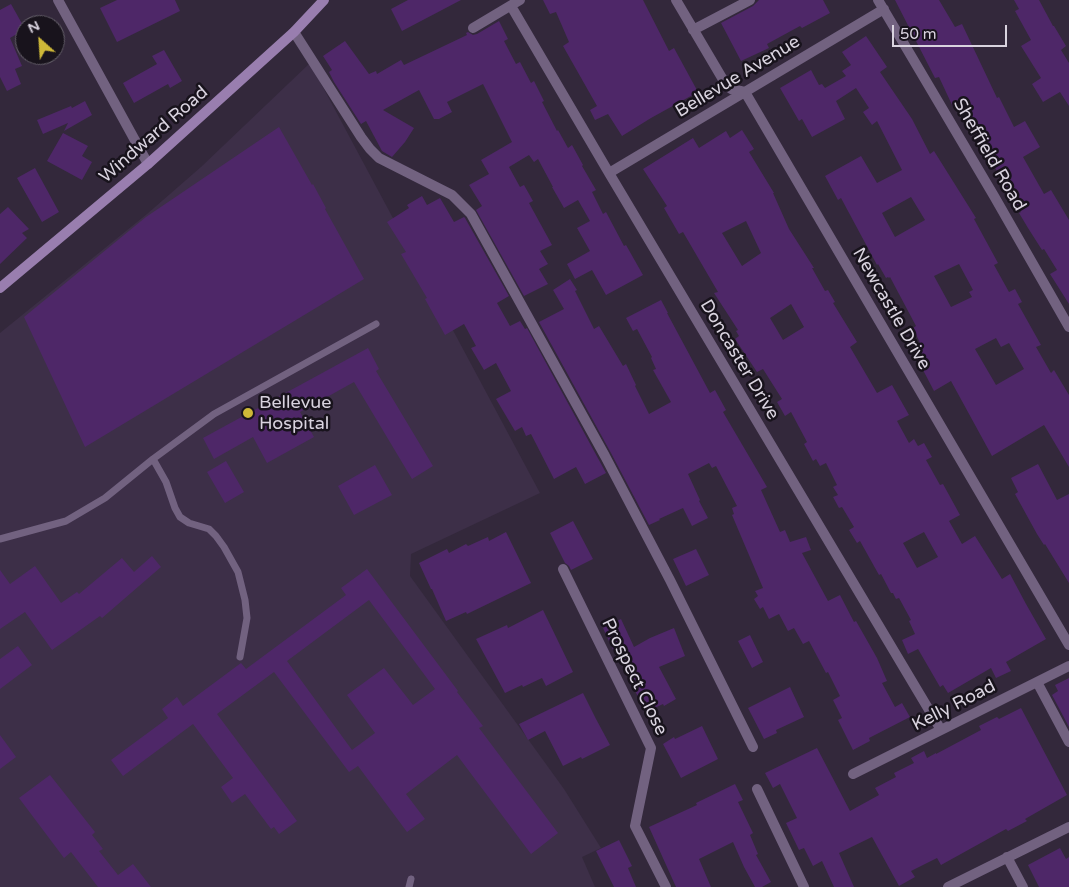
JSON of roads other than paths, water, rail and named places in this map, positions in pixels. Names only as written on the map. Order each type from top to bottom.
[{"type":"main road","name":"Windward Road","points":[[2,283],[148,164],[294,32],[324,0]]},
{"type":"street","points":[[58,0],[148,164]]},
{"type":"street","points":[[676,0],[725,83],[731,89],[745,92]]},
{"type":"street","points":[[693,30],[750,0]]},
{"type":"street","name":"Doncaster Drive","points":[[473,28],[516,3],[609,173],[941,730]]},
{"type":"street","name":"Bellevue Avenue","points":[[609,173],[745,92],[881,4]]},
{"type":"street","name":"Sheffield Road","points":[[881,4],[1069,327]]},
{"type":"street","points":[[294,32],[370,149],[379,158],[452,195],[471,214],[670,580],[753,747]]},
{"type":"street","name":"Newcastle Drive","points":[[745,92],[1069,645]]},
{"type":"street","name":"Prospect Close","points":[[563,569],[651,748],[635,826],[666,887]]},
{"type":"street","name":"Kelly Road","points":[[853,774],[1069,666]]},
{"type":"street","points":[[1037,682],[1069,742]]},
{"type":"street","points":[[757,789],[804,887]]},
{"type":"street","points":[[948,887],[1069,827]]},
{"type":"street","points":[[1007,857],[1023,887]]},
{"type":"lane","points":[[0,539],[66,521],[105,498],[153,459],[214,414],[376,324]]},
{"type":"lane","points":[[153,459],[166,482],[180,517],[189,523],[209,529],[224,547],[238,572],[247,618],[240,657]]},
{"type":"lane","points":[[409,887],[411,879]]},
{"type":"place","name":"Bellevue Hospital","points":[[248,413]]}]
